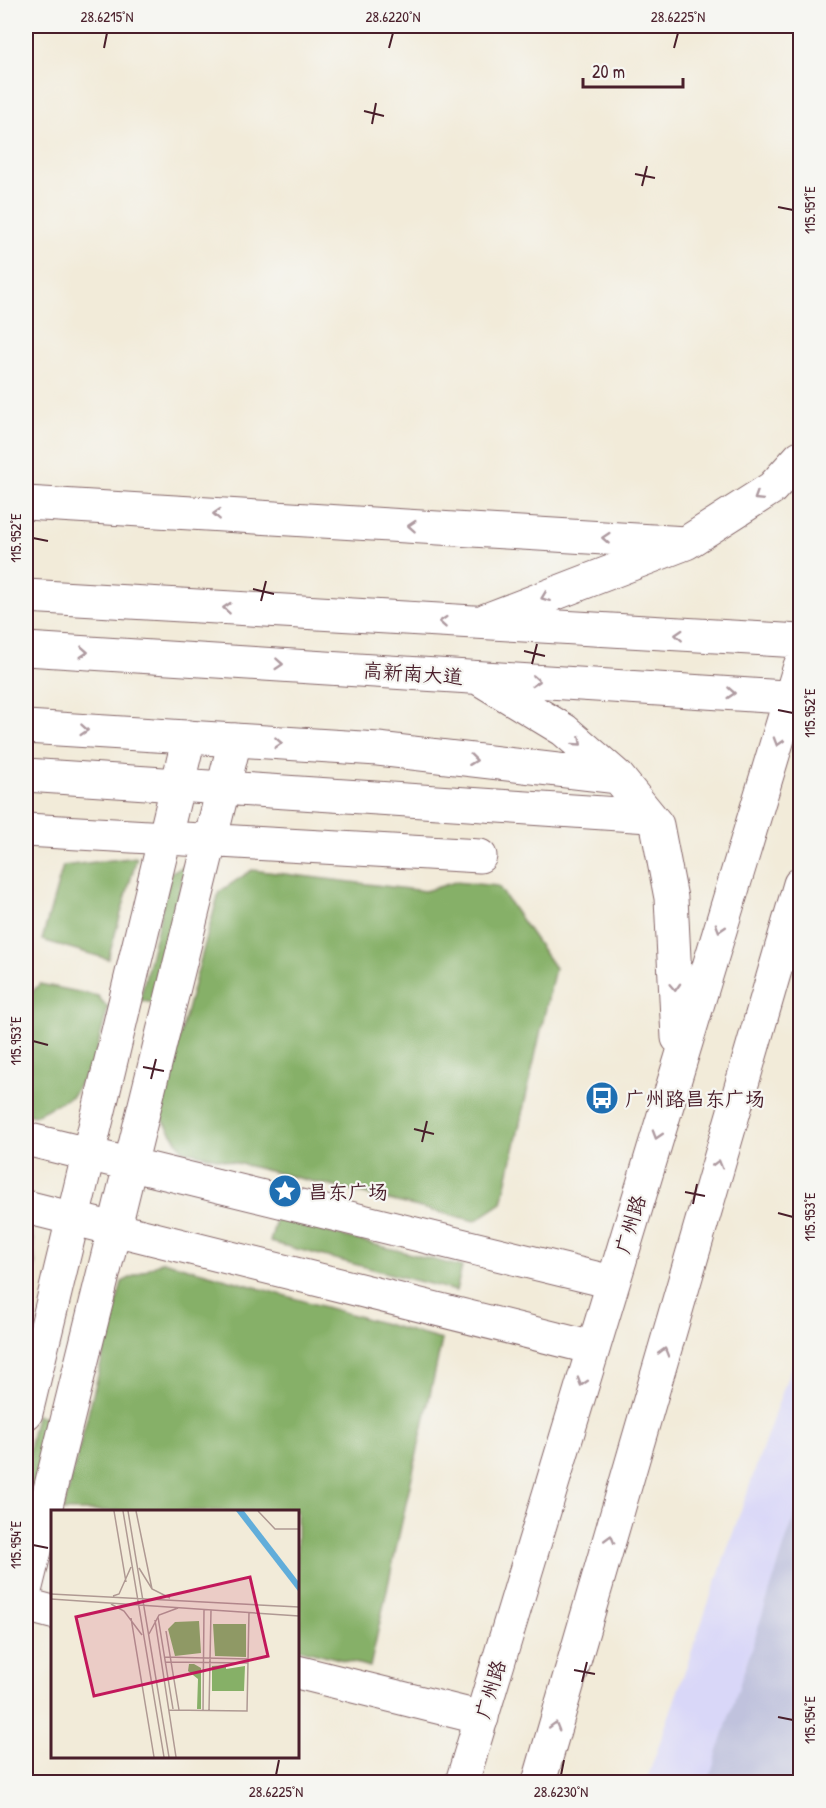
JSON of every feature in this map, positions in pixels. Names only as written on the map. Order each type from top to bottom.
[{"type":"main road","points":[[477,624],[686,543],[772,488],[801,457]]},
{"type":"main road","points":[[26,502],[686,543]]},
{"type":"main road","points":[[26,596],[477,624],[801,641]]},
{"type":"main road","name":"高新南大道","points":[[26,649],[796,697]]},
{"type":"main road","name":"广州路","points":[[462,1782],[679,1062],[796,697],[801,666]]},
{"type":"main road","points":[[476,677],[564,730],[618,777],[657,825],[671,898],[679,1062]]},
{"type":"main road","points":[[26,727],[378,749],[618,777]]},
{"type":"main road","points":[[26,1413],[189,737]]},
{"type":"main road","points":[[26,1587],[235,740]]},
{"type":"main road","points":[[26,775],[649,816]]},
{"type":"main road","points":[[26,830],[480,856]]},
{"type":"main road","points":[[539,1782],[801,884]]},
{"type":"main road","points":[[756,1033],[801,962]]},
{"type":"main road","points":[[26,1139],[612,1282]]},
{"type":"main road","points":[[26,1207],[593,1348]]},
{"type":"main road","points":[[26,1605],[51,1612]]},
{"type":"main road","points":[[298,1672],[482,1718]]},
{"type":"shaded area","points":[[800,1341],[800,1782],[646,1782]]},
{"type":"shaded area","points":[[800,1498],[800,1782],[708,1782]]},
{"type":"green space","points":[[137,857],[108,959],[42,940],[63,866]]},
{"type":"green space","points":[[186,865],[152,1003],[140,1000],[171,872]]},
{"type":"green space","points":[[252,870],[425,891],[455,882],[498,886],[555,968],[502,1203],[475,1221],[183,1150],[159,1114],[219,892]]},
{"type":"green space","points":[[40,984],[98,996],[108,1008],[94,1060],[72,1096],[34,1116],[26,1114],[26,998]]},
{"type":"green space","points":[[276,1219],[462,1267],[456,1291],[270,1242]]},
{"type":"green space","points":[[26,1232],[32,1233],[35,1266],[26,1305]]},
{"type":"green space","points":[[163,1261],[442,1340],[370,1667],[298,1648],[298,1510],[63,1510],[122,1282]]},
{"type":"green space","points":[[36,1415],[52,1418],[26,1538],[26,1464]]},
{"type":"place","name":"广州路昌东广场","points":[[602,1098]]},
{"type":"place","name":"昌东广场","points":[[285,1191]]}]
